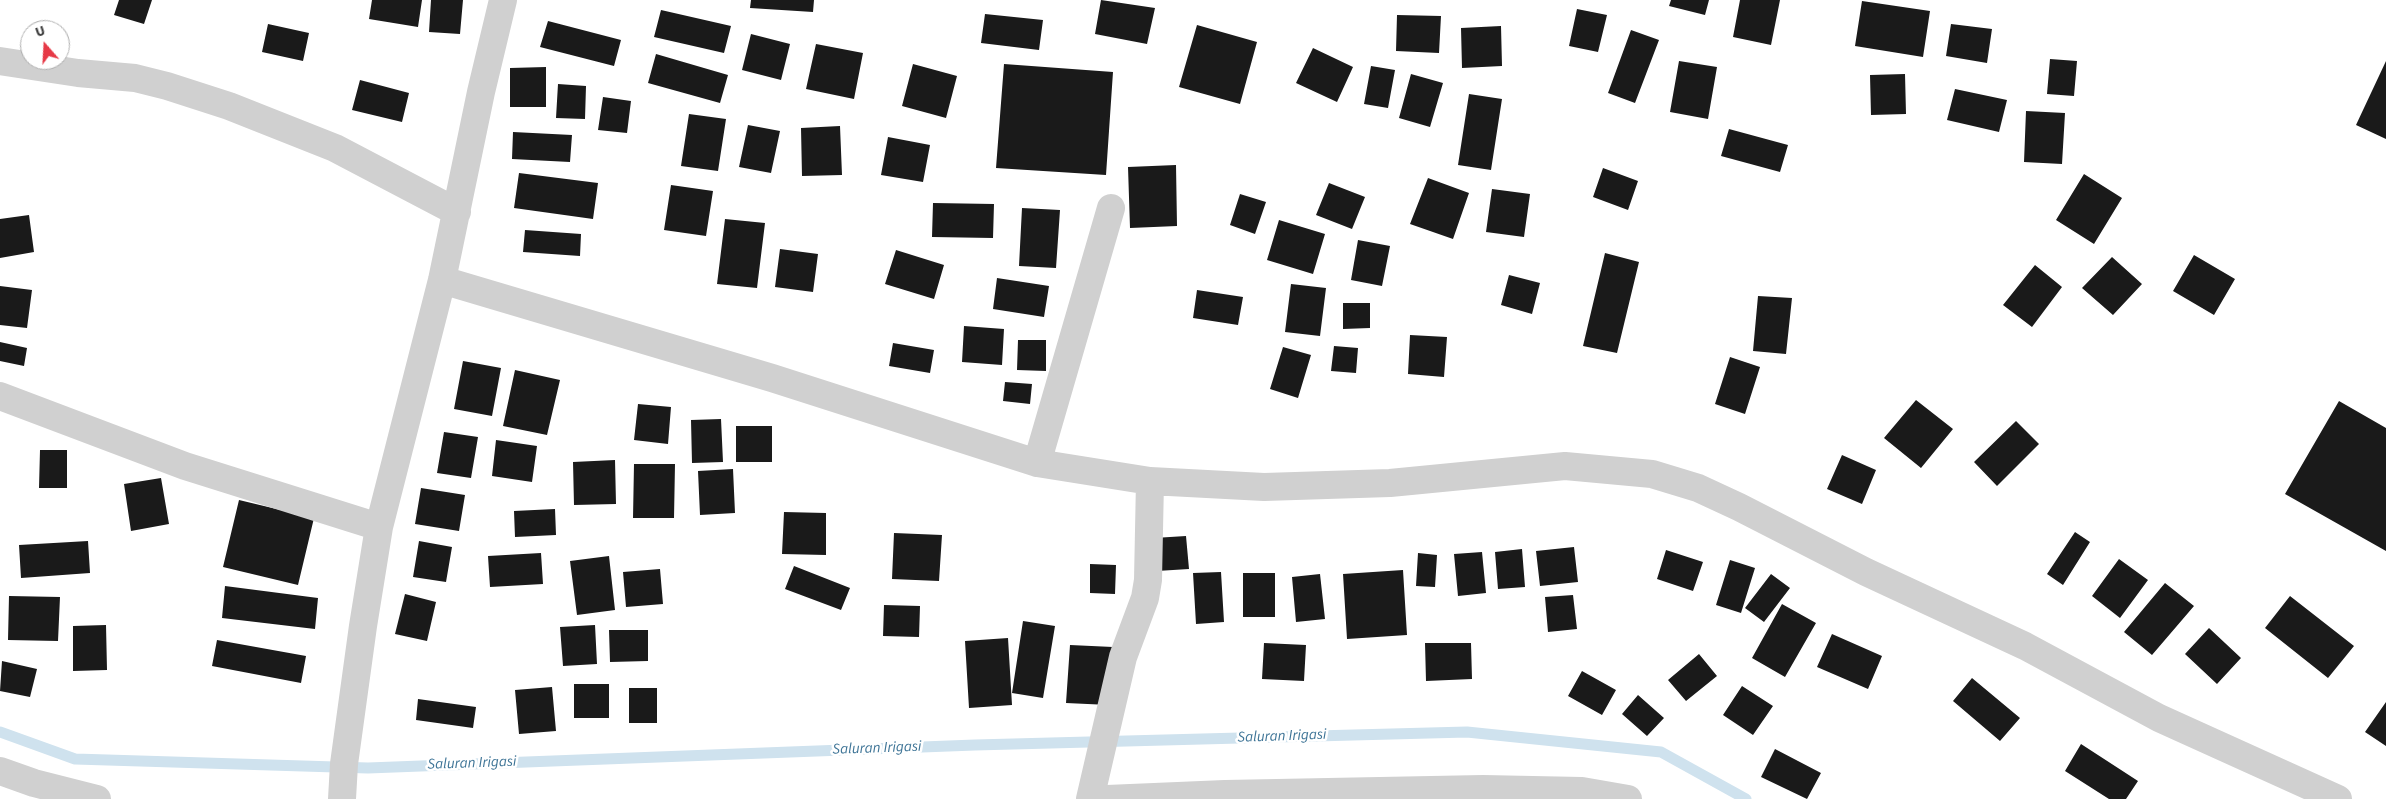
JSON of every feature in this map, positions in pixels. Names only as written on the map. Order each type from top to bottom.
[{"type":"street","points":[[342,799],[344,764],[379,528],[442,280],[503,0]]},
{"type":"street","points":[[0,61],[78,73],[135,78],[229,106],[335,148],[457,212]]},
{"type":"street","points":[[1037,463],[1111,208]]},
{"type":"street","points":[[442,280],[772,378],[1037,463],[1150,481],[1264,487],[1390,483],[1566,466],[1652,474],[1698,488],[1739,506],[1866,572],[2025,646],[2159,718],[2338,799]]},
{"type":"street","points":[[0,396],[185,466],[379,528]]},
{"type":"street","points":[[1090,799],[1123,658],[1145,598],[1148,580],[1150,481]]},
{"type":"street","points":[[0,770],[34,783],[97,799]]},
{"type":"street","points":[[1107,799],[1225,794],[1482,789],[1582,791],[1628,799]]},
{"type":"building","points":[[119,0],[152,0],[144,24],[114,15]]},
{"type":"building","points":[[372,0],[422,0],[418,27],[369,19]]},
{"type":"building","points":[[431,0],[463,0],[460,34],[429,32]]},
{"type":"building","points":[[751,0],[814,0],[813,12],[750,8]]},
{"type":"building","points":[[1101,0],[1155,8],[1147,44],[1095,34]]},
{"type":"building","points":[[1671,0],[1709,0],[1705,15],[1669,6]]},
{"type":"building","points":[[1740,0],[1780,0],[1771,45],[1733,37]]},
{"type":"building","points":[[1862,1],[1930,11],[1923,57],[1855,46]]},
{"type":"building","points":[[1577,9],[1607,15],[1598,52],[1569,46]]},
{"type":"building","points":[[661,10],[731,26],[724,53],[654,37]]},
{"type":"building","points":[[985,14],[1043,20],[1039,50],[981,43]]},
{"type":"building","points":[[1397,15],[1441,16],[1439,53],[1396,51]]},
{"type":"building","points":[[548,21],[621,40],[614,66],[540,47]]},
{"type":"building","points":[[268,24],[309,33],[303,61],[262,52]]},
{"type":"building","points":[[1951,24],[1992,29],[1987,63],[1946,56]]},
{"type":"building","points":[[1197,25],[1257,42],[1240,104],[1179,87]]},
{"type":"building","points":[[1501,26],[1502,66],[1462,68],[1461,28]]},
{"type":"building","points":[[1631,30],[1659,40],[1635,103],[1608,93]]},
{"type":"building","points":[[751,34],[790,44],[781,80],[742,70]]},
{"type":"building","points":[[816,44],[863,53],[854,99],[806,89]]},
{"type":"building","points":[[1313,48],[1353,67],[1337,102],[1296,83]]},
{"type":"building","points":[[656,54],[728,75],[720,103],[648,83]]},
{"type":"building","points":[[2050,59],[2077,61],[2074,96],[2047,94]]},
{"type":"building","points":[[1679,61],[1717,67],[1708,119],[1670,112]]},
{"type":"building","points":[[2386,61],[2386,139],[2356,125]]},
{"type":"building","points":[[913,64],[957,76],[946,118],[902,106]]},
{"type":"building","points":[[1004,64],[1113,72],[1106,175],[996,168]]},
{"type":"building","points":[[1371,66],[1395,70],[1388,108],[1364,104]]},
{"type":"building","points":[[546,67],[546,107],[510,107],[510,68]]},
{"type":"building","points":[[1411,74],[1443,83],[1430,127],[1399,118]]},
{"type":"building","points":[[1905,74],[1906,114],[1871,115],[1870,75]]},
{"type":"building","points":[[360,80],[409,93],[402,122],[352,110]]},
{"type":"building","points":[[558,84],[586,86],[585,119],[556,118]]},
{"type":"building","points":[[1955,89],[2007,100],[1999,132],[1947,120]]},
{"type":"building","points":[[1469,94],[1502,99],[1491,170],[1458,165]]},
{"type":"building","points":[[603,97],[631,101],[627,133],[598,130]]},
{"type":"building","points":[[2026,111],[2065,113],[2062,164],[2024,162]]},
{"type":"building","points":[[689,114],[726,119],[718,171],[681,166]]},
{"type":"building","points":[[748,125],[780,131],[771,173],[739,167]]},
{"type":"building","points":[[840,126],[842,175],[802,176],[801,128]]},
{"type":"building","points":[[1729,129],[1788,145],[1780,172],[1721,156]]},
{"type":"building","points":[[513,132],[572,135],[570,162],[512,159]]},
{"type":"building","points":[[888,137],[930,145],[923,182],[881,175]]},
{"type":"building","points":[[1176,165],[1177,226],[1130,228],[1128,167]]},
{"type":"building","points":[[1603,168],[1638,181],[1628,210],[1593,197]]},
{"type":"building","points":[[519,173],[598,183],[593,219],[514,208]]},
{"type":"building","points":[[2084,174],[2122,198],[2094,244],[2056,220]]},
{"type":"building","points":[[1428,178],[1469,193],[1453,239],[1410,224]]},
{"type":"building","points":[[1329,183],[1365,197],[1352,229],[1316,215]]},
{"type":"building","points":[[671,185],[713,191],[706,236],[664,230]]},
{"type":"building","points":[[1492,189],[1530,194],[1524,237],[1486,232]]},
{"type":"building","points":[[1240,194],[1266,202],[1255,234],[1230,225]]},
{"type":"building","points":[[933,203],[994,204],[993,238],[932,237]]},
{"type":"building","points":[[1022,208],[1060,210],[1056,268],[1019,266]]},
{"type":"building","points":[[29,215],[34,252],[0,258],[0,219]]},
{"type":"building","points":[[725,219],[765,223],[757,288],[717,284]]},
{"type":"building","points":[[1279,220],[1325,234],[1313,274],[1267,260]]},
{"type":"building","points":[[525,230],[581,234],[580,256],[523,252]]},
{"type":"building","points":[[1358,240],[1390,246],[1382,286],[1351,280]]},
{"type":"building","points":[[780,249],[818,254],[813,292],[775,287]]},
{"type":"building","points":[[896,250],[944,265],[934,299],[885,284]]},
{"type":"building","points":[[1605,253],[1639,262],[1617,353],[1583,346]]},
{"type":"building","points":[[2194,255],[2235,279],[2214,315],[2173,291]]},
{"type":"building","points":[[2112,257],[2142,284],[2113,315],[2082,288]]},
{"type":"building","points":[[2035,265],[2062,287],[2032,327],[2003,305]]},
{"type":"building","points":[[1509,275],[1540,283],[1532,314],[1501,305]]},
{"type":"building","points":[[997,278],[1049,286],[1044,317],[993,309]]},
{"type":"building","points":[[1291,284],[1326,288],[1320,336],[1285,332]]},
{"type":"building","points":[[0,286],[32,290],[27,328],[0,325]]},
{"type":"building","points":[[1197,290],[1243,297],[1238,325],[1193,318]]},
{"type":"building","points":[[1758,296],[1792,298],[1786,354],[1753,351]]},
{"type":"building","points":[[1343,303],[1370,303],[1370,328],[1343,329]]},
{"type":"building","points":[[964,326],[1004,329],[1002,365],[962,362]]},
{"type":"building","points":[[1410,335],[1447,337],[1444,377],[1408,374]]},
{"type":"building","points":[[1018,340],[1046,340],[1046,371],[1017,370]]},
{"type":"building","points":[[0,342],[27,348],[24,366],[0,361]]},
{"type":"building","points":[[893,343],[934,350],[930,373],[889,366]]},
{"type":"building","points":[[1334,346],[1358,348],[1356,373],[1331,371]]},
{"type":"building","points":[[1283,347],[1311,355],[1298,398],[1270,389]]},
{"type":"building","points":[[1730,357],[1760,367],[1745,414],[1715,404]]},
{"type":"building","points":[[463,361],[501,368],[492,416],[454,409]]},
{"type":"building","points":[[515,370],[560,380],[547,435],[503,426]]},
{"type":"building","points":[[1005,382],[1032,384],[1030,404],[1003,401]]},
{"type":"building","points":[[1916,400],[1953,429],[1921,468],[1884,438]]},
{"type":"building","points":[[2339,401],[2386,428],[2386,551],[2285,494]]},
{"type":"building","points":[[638,404],[671,407],[668,444],[634,440]]},
{"type":"building","points":[[721,419],[723,462],[692,463],[691,420]]},
{"type":"building","points":[[2016,421],[2039,444],[1997,486],[1974,462]]},
{"type":"building","points":[[736,426],[772,426],[772,462],[736,462]]},
{"type":"building","points":[[444,432],[478,437],[471,478],[437,473]]},
{"type":"building","points":[[496,440],[537,446],[532,482],[492,476]]},
{"type":"building","points":[[40,450],[67,450],[67,488],[39,488]]},
{"type":"building","points":[[1842,455],[1876,470],[1862,504],[1827,489]]},
{"type":"building","points":[[615,460],[616,504],[574,505],[573,462]]},
{"type":"building","points":[[634,464],[675,464],[674,518],[633,518]]},
{"type":"building","points":[[733,469],[735,513],[700,515],[698,471]]},
{"type":"building","points":[[161,478],[169,524],[131,531],[124,484]]},
{"type":"building","points":[[421,488],[465,495],[459,531],[415,524]]},
{"type":"building","points":[[239,500],[314,518],[298,585],[223,567]]},
{"type":"building","points":[[555,509],[556,535],[515,537],[514,511]]},
{"type":"building","points":[[784,512],[826,513],[826,555],[782,554]]},
{"type":"building","points":[[2075,532],[2090,542],[2063,585],[2047,574]]},
{"type":"building","points":[[894,533],[942,535],[939,581],[892,579]]},
{"type":"building","points":[[1186,536],[1189,569],[1157,571],[1154,538]]},
{"type":"building","points":[[88,541],[90,573],[21,578],[19,545]]},
{"type":"building","points":[[419,541],[452,547],[446,582],[413,577]]},
{"type":"building","points":[[1574,547],[1578,582],[1540,586],[1536,551]]},
{"type":"building","points":[[1522,549],[1525,587],[1498,589],[1495,552]]},
{"type":"building","points":[[1666,550],[1703,562],[1693,591],[1657,579]]},
{"type":"building","points":[[1482,552],[1486,593],[1458,596],[1454,554]]},
{"type":"building","points":[[541,553],[543,584],[490,587],[488,556]]},
{"type":"building","points":[[1418,553],[1437,555],[1435,587],[1416,586]]},
{"type":"building","points":[[609,556],[615,610],[577,615],[570,561]]},
{"type":"building","points":[[2119,559],[2148,580],[2120,618],[2092,596]]},
{"type":"building","points":[[1730,560],[1755,568],[1741,613],[1716,605]]},
{"type":"building","points":[[1090,564],[1116,565],[1115,594],[1090,593]]},
{"type":"building","points":[[794,566],[850,588],[841,610],[785,589]]},
{"type":"building","points":[[660,569],[663,604],[626,607],[623,572]]},
{"type":"building","points":[[1403,570],[1407,635],[1347,639],[1343,574]]},
{"type":"building","points":[[1221,572],[1224,622],[1196,624],[1193,573]]},
{"type":"building","points":[[1243,573],[1275,573],[1275,617],[1243,617]]},
{"type":"building","points":[[1320,574],[1325,619],[1296,622],[1292,577]]},
{"type":"building","points":[[1771,574],[1790,588],[1764,622],[1745,608]]},
{"type":"building","points":[[2165,583],[2194,606],[2152,655],[2124,632]]},
{"type":"building","points":[[225,586],[318,598],[315,629],[222,618]]},
{"type":"building","points":[[405,594],[436,602],[427,641],[395,634]]},
{"type":"building","points":[[1573,595],[1577,629],[1548,632],[1545,597]]},
{"type":"building","points":[[9,596],[60,597],[58,641],[8,640]]},
{"type":"building","points":[[2290,596],[2354,646],[2328,678],[2265,628]]},
{"type":"building","points":[[1782,604],[1816,623],[1785,677],[1752,658]]},
{"type":"building","points":[[884,605],[920,606],[919,637],[883,636]]},
{"type":"building","points":[[1023,621],[1055,626],[1043,698],[1012,693]]},
{"type":"building","points":[[106,625],[107,670],[73,671],[73,626]]},
{"type":"building","points":[[595,625],[597,664],[563,666],[560,627]]},
{"type":"building","points":[[2209,628],[2241,658],[2217,684],[2185,654]]},
{"type":"building","points":[[609,630],[648,630],[648,661],[610,662]]},
{"type":"building","points":[[1832,634],[1882,656],[1868,689],[1817,667]]},
{"type":"building","points":[[1008,638],[1012,705],[969,708],[965,641]]},
{"type":"building","points":[[217,640],[306,656],[301,683],[212,666]]},
{"type":"building","points":[[1264,643],[1306,645],[1304,681],[1262,679]]},
{"type":"building","points":[[1425,643],[1471,643],[1472,679],[1426,681]]},
{"type":"building","points":[[1070,645],[1113,647],[1109,705],[1066,703]]},
{"type":"building","points":[[1699,654],[1717,676],[1686,701],[1668,680]]},
{"type":"building","points":[[2,661],[37,669],[30,697],[0,691]]},
{"type":"building","points":[[1582,671],[1616,690],[1602,715],[1568,696]]},
{"type":"building","points":[[1972,678],[2020,718],[2000,741],[1953,701]]},
{"type":"building","points":[[574,684],[609,684],[609,718],[574,718]]},
{"type":"building","points":[[1742,686],[1773,706],[1753,735],[1723,715]]},
{"type":"building","points":[[552,687],[556,731],[519,734],[515,690]]},
{"type":"building","points":[[629,688],[657,688],[657,723],[629,723]]},
{"type":"building","points":[[1638,695],[1664,718],[1647,736],[1622,714]]},
{"type":"building","points":[[418,699],[476,707],[473,728],[416,720]]},
{"type":"building","points":[[2386,702],[2386,746],[2365,732]]},
{"type":"building","points":[[2081,744],[2138,781],[2126,799],[2109,799],[2065,771]]},
{"type":"building","points":[[1775,749],[1821,773],[1807,799],[1761,777]]},
{"type":"waterway","name":"Saluran Irigasi","points":[[0,732],[75,759],[368,768],[975,745],[1467,732],[1661,752],[1746,799]]}]
